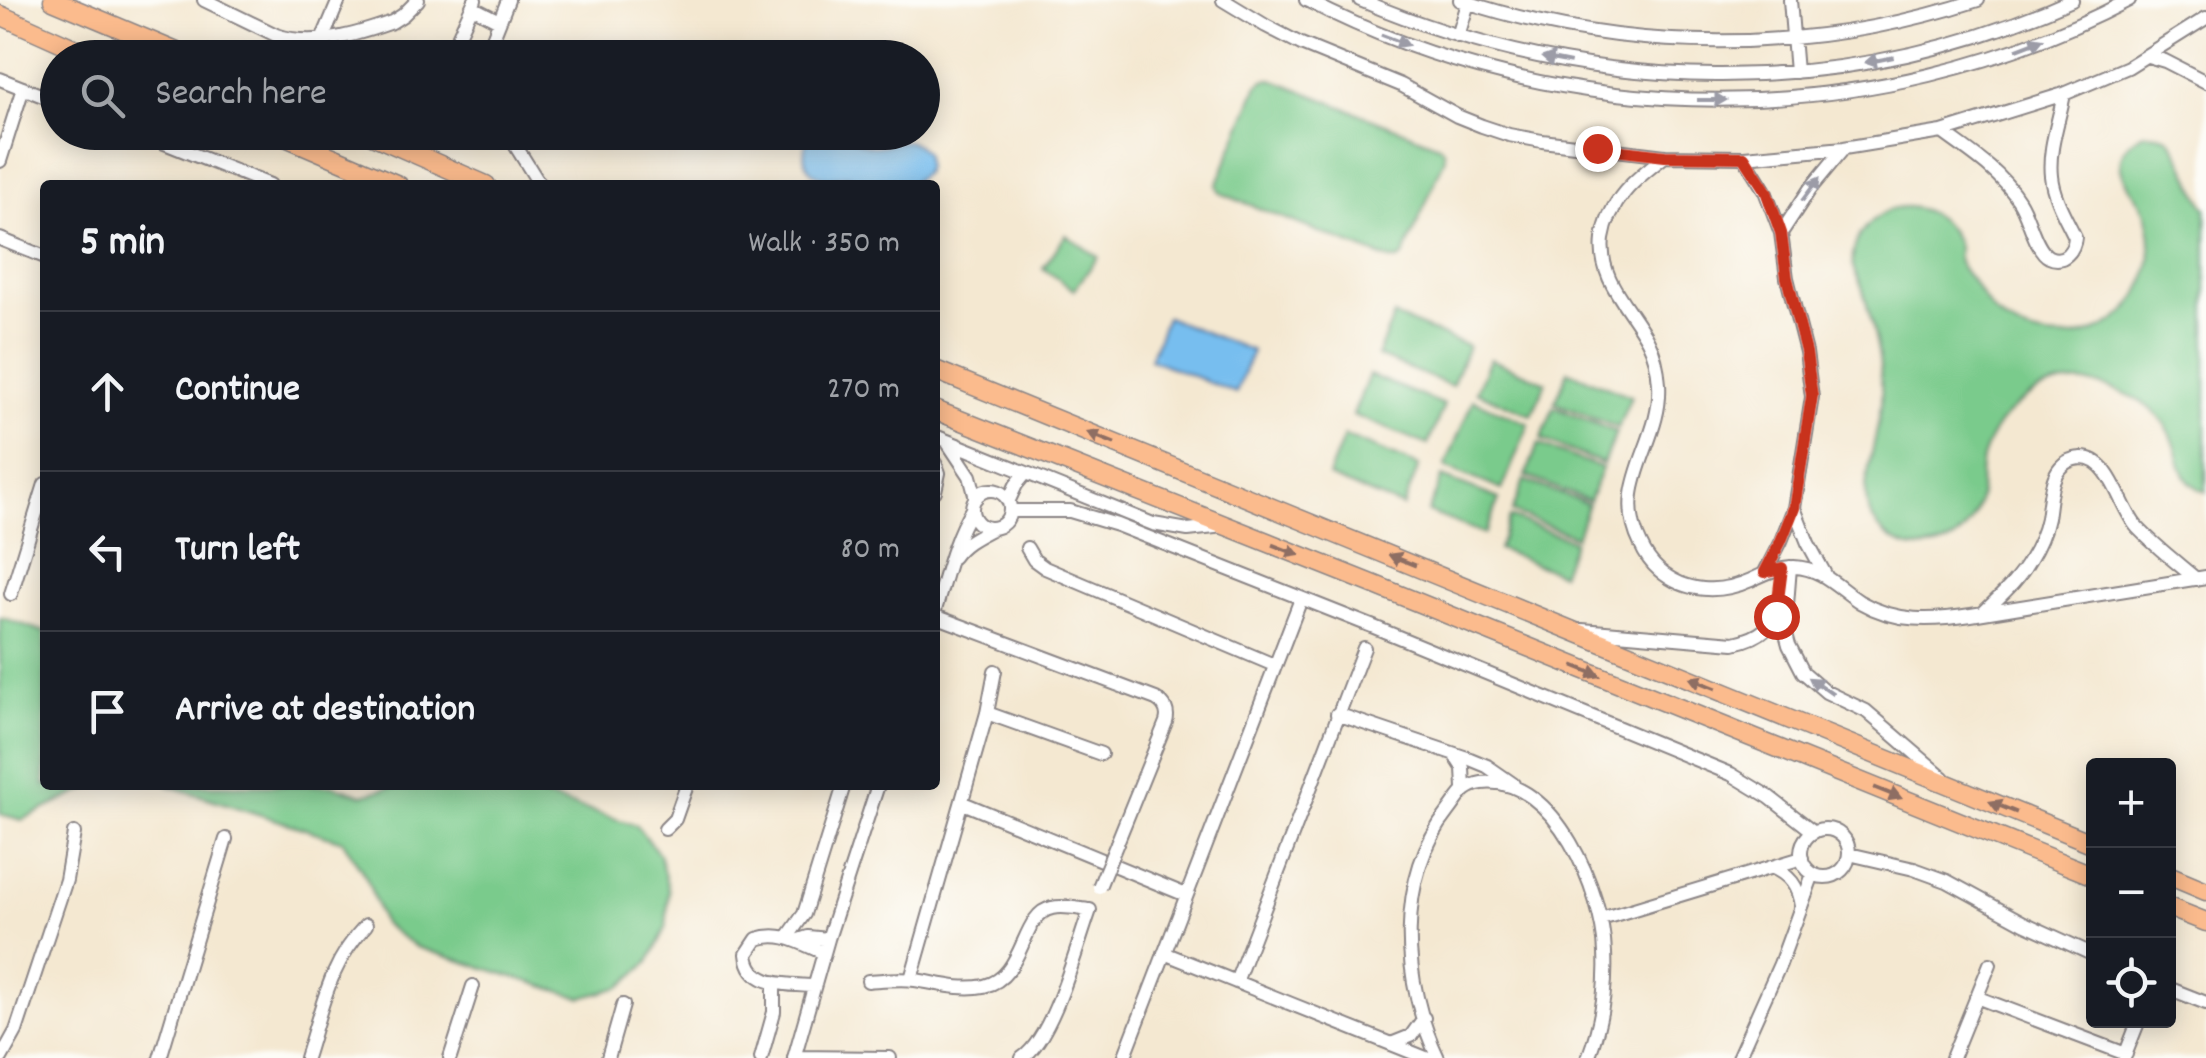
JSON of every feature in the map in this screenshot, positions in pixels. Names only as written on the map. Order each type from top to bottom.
[{"type":"main road","points":[[52,0],[148,40]]},
{"type":"main road","points":[[0,15],[56,40]]},
{"type":"main road","points":[[316,150],[386,180]]},
{"type":"main road","points":[[406,150],[475,180]]},
{"type":"main road","points":[[940,372],[2086,841]]},
{"type":"main road","points":[[940,412],[2086,873]]},
{"type":"main road","points":[[2176,878],[2206,891]]},
{"type":"main road","points":[[2176,909],[2206,922]]},
{"type":"street","points":[[204,0],[234,6],[287,39],[322,40],[392,22],[418,0]]},
{"type":"street","points":[[322,40],[339,0]]},
{"type":"street","points":[[490,40],[508,0]]},
{"type":"street","points":[[1224,0],[1302,44],[1401,85],[1482,126],[1542,141],[1665,156],[1744,157],[1844,148],[1942,132],[2064,94],[2148,56],[2206,18]]},
{"type":"street","points":[[1306,0],[1379,34],[1450,59],[1544,84],[1689,100],[1786,98],[1930,75],[2023,47],[2129,0]]},
{"type":"street","points":[[1360,0],[1458,36],[1553,60],[1699,76],[1796,72],[1924,51],[2069,1]]},
{"type":"street","points":[[1790,0],[1796,72]]},
{"type":"street","points":[[1458,36],[1466,1],[1548,24],[1629,37],[1711,41],[1793,38],[1896,22],[1978,0]]},
{"type":"street","points":[[457,40],[474,4],[499,21]]},
{"type":"street","points":[[1924,51],[1930,75]]},
{"type":"street","points":[[2148,56],[2206,82]]},
{"type":"street","points":[[0,79],[40,95]]},
{"type":"street","points":[[0,160],[23,88]]},
{"type":"street","points":[[1942,132],[2006,183],[2028,217],[2040,248],[2050,257],[2063,258],[2076,243],[2051,177],[2064,94]]},
{"type":"street","points":[[1781,233],[1844,148]]},
{"type":"street","points":[[182,150],[257,180]]},
{"type":"street","points":[[518,150],[537,180]]},
{"type":"street","points":[[1665,156],[1639,176],[1614,204],[1602,245],[1612,286],[1650,344],[1657,364],[1660,385],[1655,422],[1635,472],[1631,515],[1633,528],[1658,569],[1697,589],[1732,587],[1765,572],[1786,568],[1808,569],[1887,614],[1916,620],[1937,620],[2201,578]]},
{"type":"street","points":[[1744,157],[1766,191],[1781,233],[1812,396],[1794,508],[1765,572]]},
{"type":"street","points":[[0,238],[40,254]]},
{"type":"street","points":[[941,439],[1164,528],[1224,526]]},
{"type":"street","points":[[941,439],[970,476],[976,522],[991,530]]},
{"type":"street","points":[[1983,613],[2027,564],[2042,536],[2053,480],[2060,467],[2078,458],[2098,463],[2137,527],[2201,578]]},
{"type":"street","points":[[952,559],[960,548],[1003,525],[1016,486],[1026,473]]},
{"type":"street","points":[[940,597],[958,535],[983,492],[999,492],[1010,506],[1085,515],[1731,774],[1814,832]]},
{"type":"street","points":[[11,594],[40,500]]},
{"type":"street","points":[[1794,508],[1826,576]]},
{"type":"street","points":[[1027,548],[1045,568],[1274,666]]},
{"type":"street","points":[[1786,568],[1778,609],[1794,659],[1813,683],[1866,711],[1953,786]]},
{"type":"street","points":[[1124,1058],[1301,599]]},
{"type":"street","points":[[940,615],[1156,698],[1167,713],[1056,1007],[1034,1049],[1022,1058]]},
{"type":"street","points":[[1570,628],[1734,643],[1752,638],[1780,621]]},
{"type":"street","points":[[1236,982],[1364,648]]},
{"type":"street","points":[[911,979],[963,803],[995,670]]},
{"type":"street","points":[[987,713],[1101,754]]},
{"type":"street","points":[[1337,714],[1487,766],[1537,800],[1554,819],[1587,875],[1602,920],[1606,952],[1604,994],[1600,1026],[1588,1058]]},
{"type":"street","points":[[1438,1058],[1415,985],[1410,925],[1413,894],[1427,843],[1464,788],[1463,768],[1452,753]]},
{"type":"street","points":[[1464,788],[1501,784],[1519,789]]},
{"type":"street","points":[[665,829],[676,819],[685,790]]},
{"type":"street","points":[[793,939],[810,898],[842,790]]},
{"type":"street","points":[[876,790],[794,1058],[890,1058]]},
{"type":"street","points":[[963,803],[1186,895]]},
{"type":"street","points":[[1834,830],[1848,844],[1849,854],[1840,871],[1822,876],[1813,874],[1802,858],[1802,848],[1814,832],[1834,830]]},
{"type":"street","points":[[1,1058],[16,1031],[60,899],[74,833]]},
{"type":"street","points":[[160,1058],[226,839]]},
{"type":"street","points":[[1849,854],[1947,881],[2086,951]]},
{"type":"street","points":[[1602,920],[1802,858]]},
{"type":"street","points":[[1771,867],[1794,882],[1802,908]]},
{"type":"street","points":[[1738,1058],[1813,874]]},
{"type":"street","points":[[868,981],[911,979],[942,986],[984,986],[1002,978],[1044,910],[1090,910]]},
{"type":"street","points":[[306,1058],[336,966],[366,924]]},
{"type":"street","points":[[810,1001],[752,972],[747,954],[752,943],[762,936],[808,937],[826,946]]},
{"type":"street","points":[[1164,953],[1426,1058]]},
{"type":"street","points":[[1952,1058],[1990,964]]},
{"type":"street","points":[[781,984],[814,986]]},
{"type":"street","points":[[761,1058],[781,984]]},
{"type":"street","points":[[450,1058],[473,986]]},
{"type":"street","points":[[2176,991],[2206,1003]]},
{"type":"street","points":[[1976,997],[2125,1056],[2137,1028]]},
{"type":"street","points":[[608,1058],[624,1005]]},
{"type":"street","points":[[1391,1044],[1411,1036],[1424,1018]]},
{"type":"green space","points":[[1272,79],[1444,150],[1445,158],[1403,257],[1390,260],[1220,193],[1217,185],[1258,85]]},
{"type":"green space","points":[[2144,133],[2162,135],[2172,141],[2206,208],[2206,492],[2184,474],[2169,431],[2147,407],[2133,397],[2099,385],[2065,383],[2027,398],[2000,423],[1983,455],[1978,504],[1964,531],[1948,543],[1928,548],[1893,540],[1876,524],[1867,501],[1881,384],[1872,324],[1853,266],[1854,249],[1861,234],[1887,211],[1908,207],[1930,213],[1948,227],[1958,247],[1962,269],[1991,309],[2004,320],[2027,332],[2053,338],[2093,332],[2124,313],[2143,285],[2148,268],[2151,250],[2146,214],[2121,168],[2127,146]]},
{"type":"green space","points":[[1066,235],[1098,257],[1074,290],[1043,268]]},
{"type":"green space","points":[[1394,316],[1468,346],[1452,386],[1377,356]]},
{"type":"green space","points":[[1490,359],[1546,382],[1532,415],[1476,392]]},
{"type":"green space","points":[[1568,371],[1631,396],[1618,428],[1555,403]]},
{"type":"green space","points":[[1369,375],[1444,405],[1428,445],[1353,415]]},
{"type":"green space","points":[[1473,400],[1529,424],[1502,490],[1445,467]]},
{"type":"green space","points":[[1554,407],[1616,432],[1603,464],[1541,439]]},
{"type":"green space","points":[[1344,436],[1419,466],[1403,507],[1328,477]]},
{"type":"green space","points":[[1538,444],[1602,468],[1589,501],[1526,476]]},
{"type":"green space","points":[[1442,477],[1499,499],[1485,534],[1428,512]]},
{"type":"green space","points":[[1524,480],[1588,504],[1576,537],[1512,512]]},
{"type":"green space","points":[[1510,517],[1574,541],[1561,574],[1498,549]]},
{"type":"green space","points":[[0,617],[40,630],[40,790],[85,790],[22,820],[0,814]]},
{"type":"green space","points":[[183,790],[348,790],[363,795],[380,790],[522,790],[636,825],[659,854],[669,891],[666,928],[649,962],[621,987],[582,998],[416,947],[383,924],[367,879],[343,841]]},
{"type":"water","points":[[922,150],[926,167],[915,180],[854,180],[848,176],[830,179],[811,171],[804,152]]},
{"type":"water","points":[[1166,317],[1252,351],[1236,393],[1150,359]]},
{"type":"route","points":[[1597,148],[1665,156],[1744,157],[1766,191],[1781,233],[1812,396],[1794,508],[1765,572],[1782,568],[1776,616]]}]
